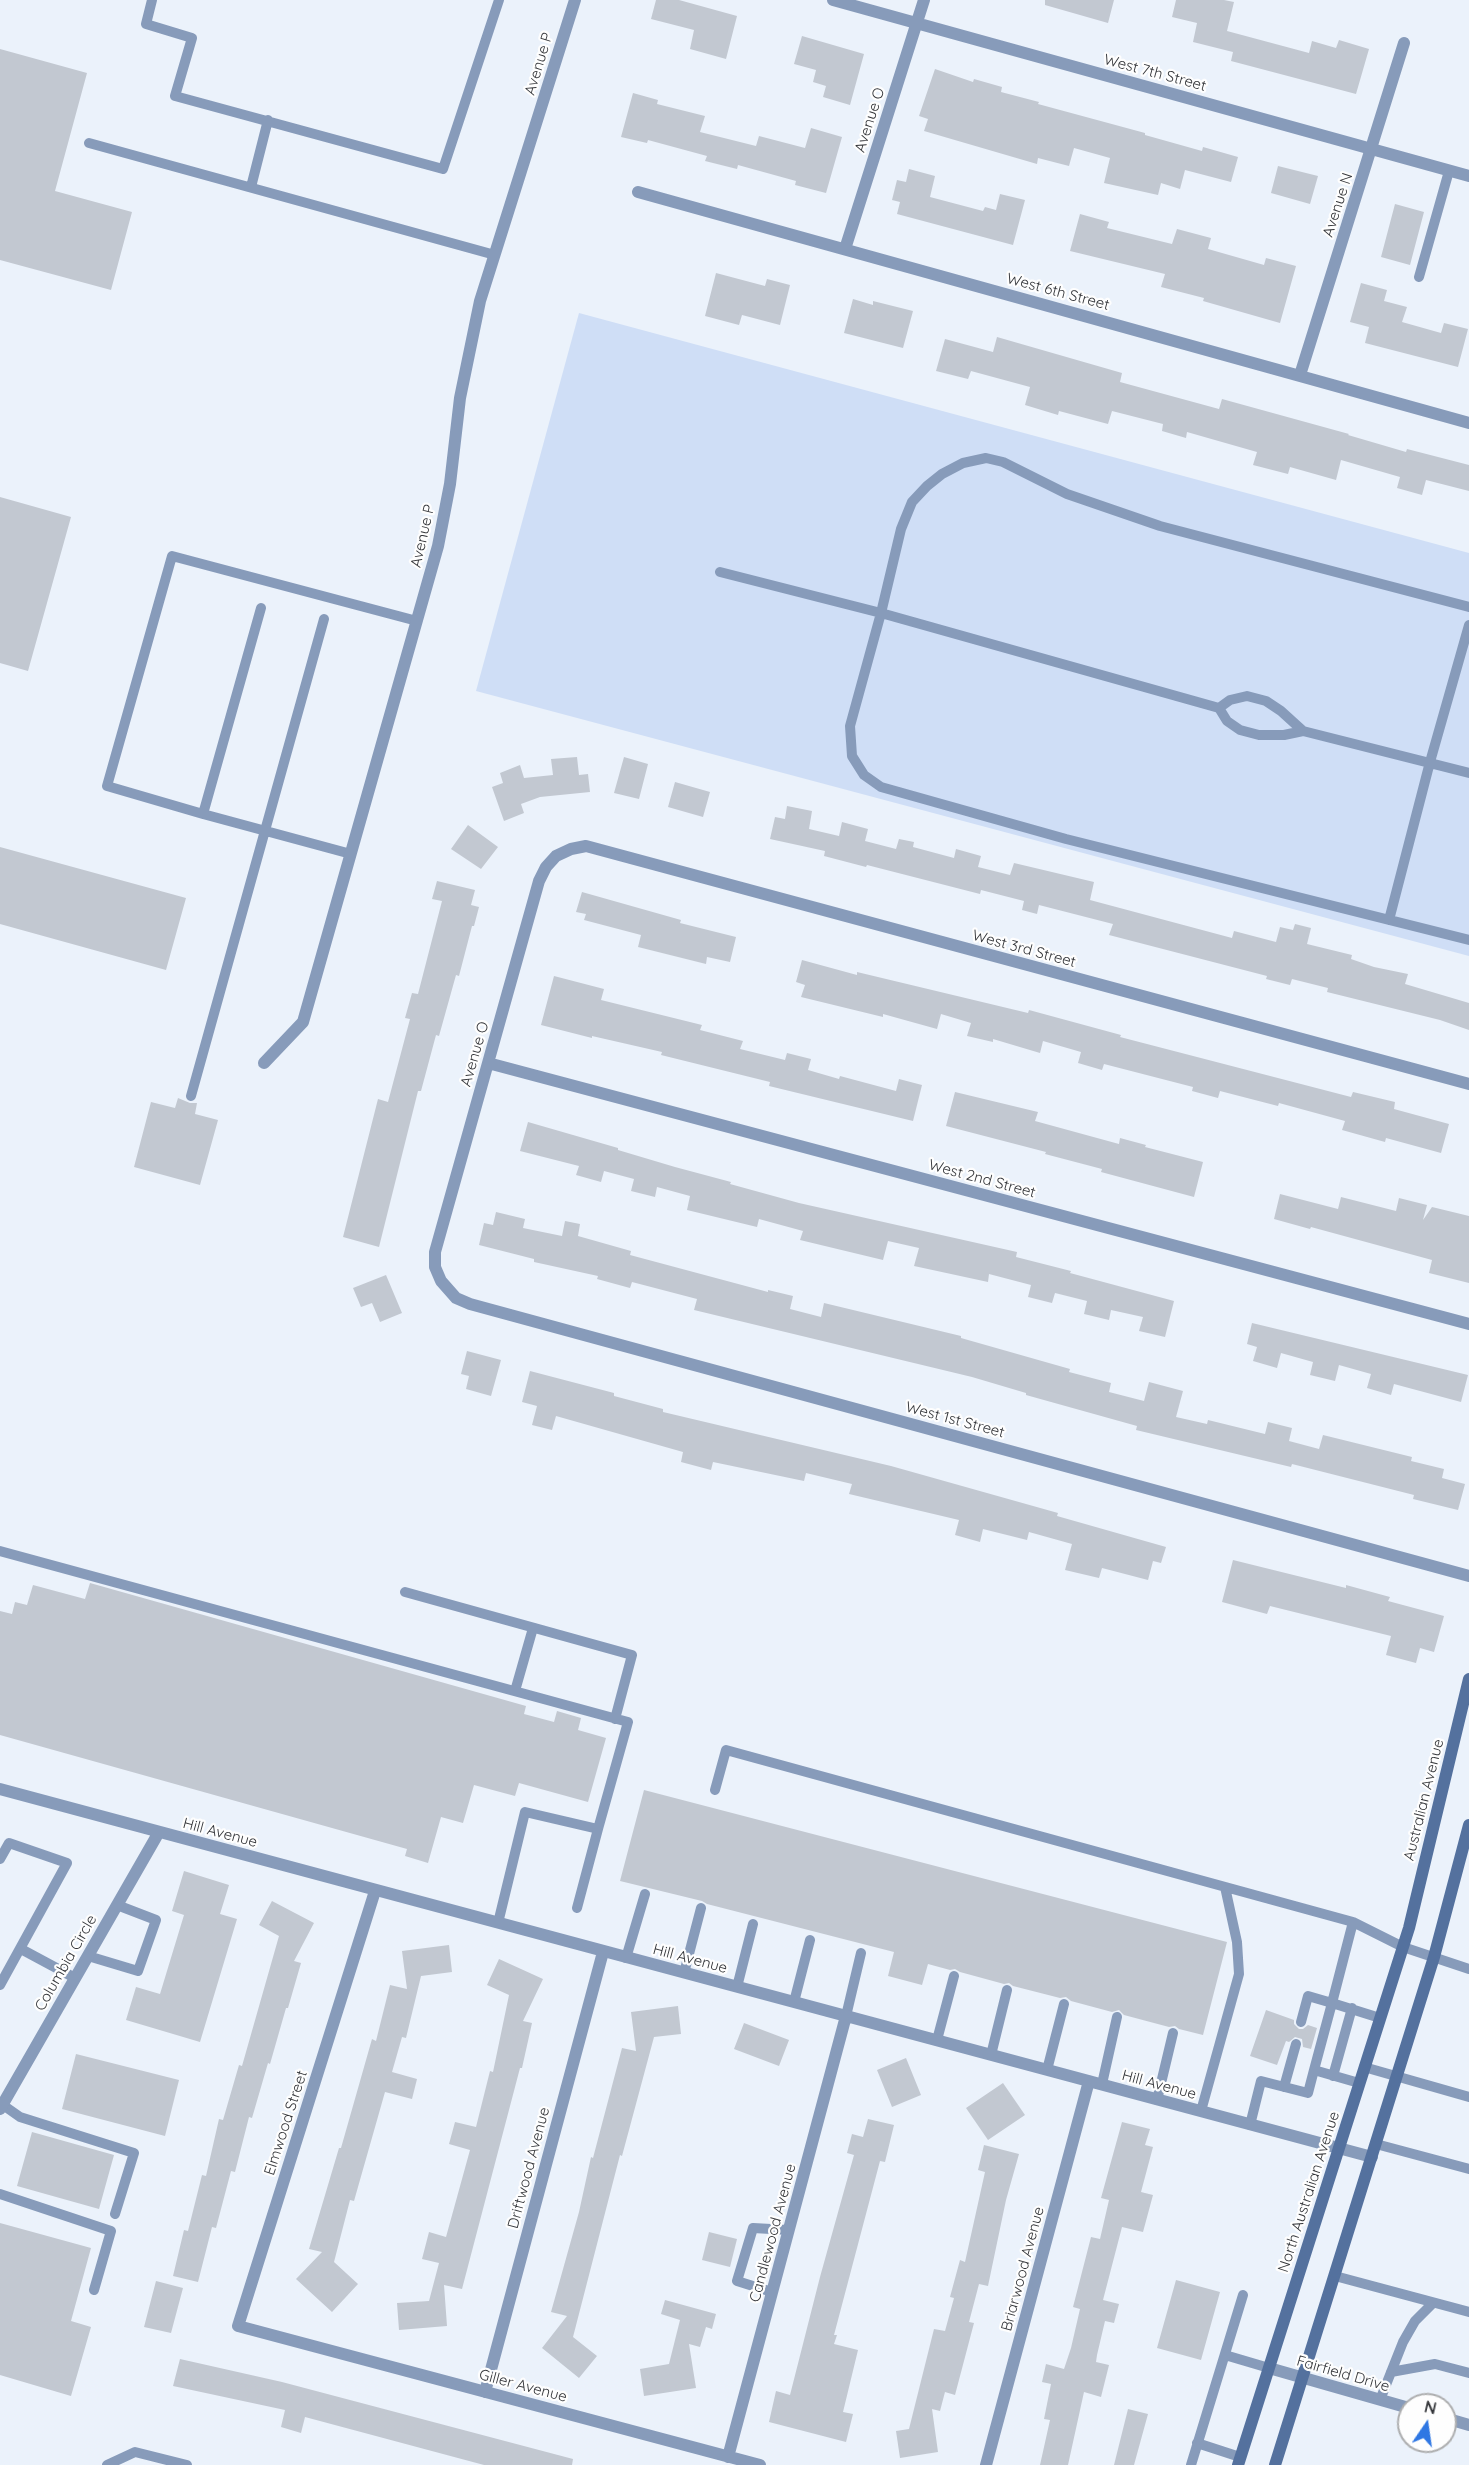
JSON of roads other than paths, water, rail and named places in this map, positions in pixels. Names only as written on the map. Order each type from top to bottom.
[{"type":"main road","name":"Australian Avenue","points":[[1409,1928],[1469,1679]]},
{"type":"main road","points":[[1275,2465],[1440,1939],[1469,1826]]},
{"type":"main road","name":"North Australian Avenue","points":[[1239,2461],[1409,1928]]},
{"type":"street","name":"Avenue P","points":[[264,1063],[303,1022],[438,546],[450,484],[460,398],[470,343],[495,255],[575,0]]},
{"type":"street","name":"West 7th Street","points":[[833,0],[1469,176]]},
{"type":"street","name":"Avenue O","points":[[845,249],[924,0]]},
{"type":"street","name":"Avenue N","points":[[1300,375],[1404,43]]},
{"type":"street","name":"West 6th Street","points":[[638,192],[1469,423]]},
{"type":"street","name":"West 3rd Street","points":[[571,849],[586,846],[1469,1084]]},
{"type":"street","name":"Avenue O","points":[[441,1281],[435,1267],[435,1252],[539,881],[546,867],[556,856],[571,849]]},
{"type":"street","name":"West 2nd Street","points":[[488,1063],[1469,1324]]},
{"type":"street","name":"West 1st Street","points":[[441,1281],[456,1298],[470,1304],[1469,1576]]},
{"type":"street","name":"Hill Avenue","points":[[0,1789],[1372,2157]]},
{"type":"street","name":"Columbia Circle","points":[[1,2107],[159,1833]]},
{"type":"street","name":"Elmwood Street","points":[[277,2336],[238,2326],[375,1891]]},
{"type":"street","name":"Driftwood Avenue","points":[[485,2392],[603,1952]]},
{"type":"street","name":"Candlewood Avenue","points":[[728,2457],[846,2016]]},
{"type":"street","name":"Briarwood Avenue","points":[[986,2465],[1095,2083]]},
{"type":"street","name":"Giller Avenue","points":[[277,2336],[760,2465]]},
{"type":"street","name":"Fairfield Drive","points":[[1269,2368],[1397,2405]]},
{"type":"lane","points":[[152,0],[146,24],[192,38],[176,96],[443,170],[499,0]]},
{"type":"lane","points":[[251,187],[268,120]]},
{"type":"lane","points":[[89,142],[495,255]]},
{"type":"lane","points":[[1419,277],[1449,171]]},
{"type":"lane","points":[[1469,607],[1160,526],[1067,494],[1003,462],[986,458],[963,463],[942,474],[912,502],[901,529],[850,726],[852,756],[864,776],[881,787],[1065,839],[1469,940]]},
{"type":"lane","points":[[351,854],[107,786],[172,556],[417,621]]},
{"type":"lane","points":[[720,572],[881,613],[1219,708],[1227,721],[1240,730],[1259,735],[1284,735],[1303,731]]},
{"type":"lane","points":[[203,814],[261,608]]},
{"type":"lane","points":[[191,1096],[324,620]]},
{"type":"lane","points":[[1389,920],[1469,625]]},
{"type":"lane","points":[[1219,708],[1230,700],[1247,696],[1266,701],[1303,731],[1469,773]]},
{"type":"lane","points":[[0,1551],[628,1722],[577,1908]]},
{"type":"lane","points":[[405,1592],[632,1655],[615,1719]]},
{"type":"lane","points":[[515,1691],[533,1628]]},
{"type":"lane","points":[[715,1790],[726,1750],[1353,1922],[1403,1947],[1469,1969]]},
{"type":"lane","points":[[498,1923],[525,1812],[598,1829]]},
{"type":"lane","points":[[0,1859],[9,1843],[67,1863],[0,1985]]},
{"type":"lane","points":[[1201,2112],[1239,1974],[1237,1942],[1226,1887]]},
{"type":"lane","points":[[626,1958],[645,1894]]},
{"type":"lane","points":[[88,1956],[138,1971],[156,1920],[117,1905]]},
{"type":"lane","points":[[684,1973],[701,1908]]},
{"type":"lane","points":[[1250,2125],[1261,2081],[1308,2093],[1353,1922]]},
{"type":"lane","points":[[737,1987],[753,1924]]},
{"type":"lane","points":[[794,2002],[810,1940]]},
{"type":"lane","points":[[21,1949],[75,1978]]},
{"type":"lane","points":[[846,2016],[861,1953]]},
{"type":"lane","points":[[937,2040],[954,1976]]},
{"type":"lane","points":[[991,2055],[1007,1990]]},
{"type":"lane","points":[[1301,2022],[1308,1996],[1380,2018]]},
{"type":"lane","points":[[1047,2070],[1064,2004]]},
{"type":"lane","points":[[1333,2076],[1352,2008]]},
{"type":"lane","points":[[1095,2083],[1117,2018]]},
{"type":"lane","points":[[1157,2100],[1173,2033]]},
{"type":"lane","points":[[1284,2087],[1296,2044]]},
{"type":"lane","points":[[1364,2067],[1469,2097]]},
{"type":"lane","points":[[1314,2070],[1359,2083]]},
{"type":"lane","points":[[1,2107],[20,2116],[134,2153],[115,2214]]},
{"type":"lane","points":[[1376,2144],[1469,2169]]},
{"type":"lane","points":[[0,2194],[111,2231],[94,2289]]},
{"type":"lane","points":[[772,2292],[737,2281],[753,2228],[789,2230]]},
{"type":"lane","points":[[1335,2276],[1469,2312]]},
{"type":"lane","points":[[1191,2465],[1243,2295]]},
{"type":"lane","points":[[1380,2400],[1415,2321],[1432,2303]]},
{"type":"lane","points":[[1225,2355],[1269,2368]]},
{"type":"lane","points":[[1391,2372],[1435,2364],[1469,2373]]},
{"type":"lane","points":[[1197,2443],[1239,2461]]},
{"type":"lane","points":[[107,2465],[135,2452],[187,2465]]}]
